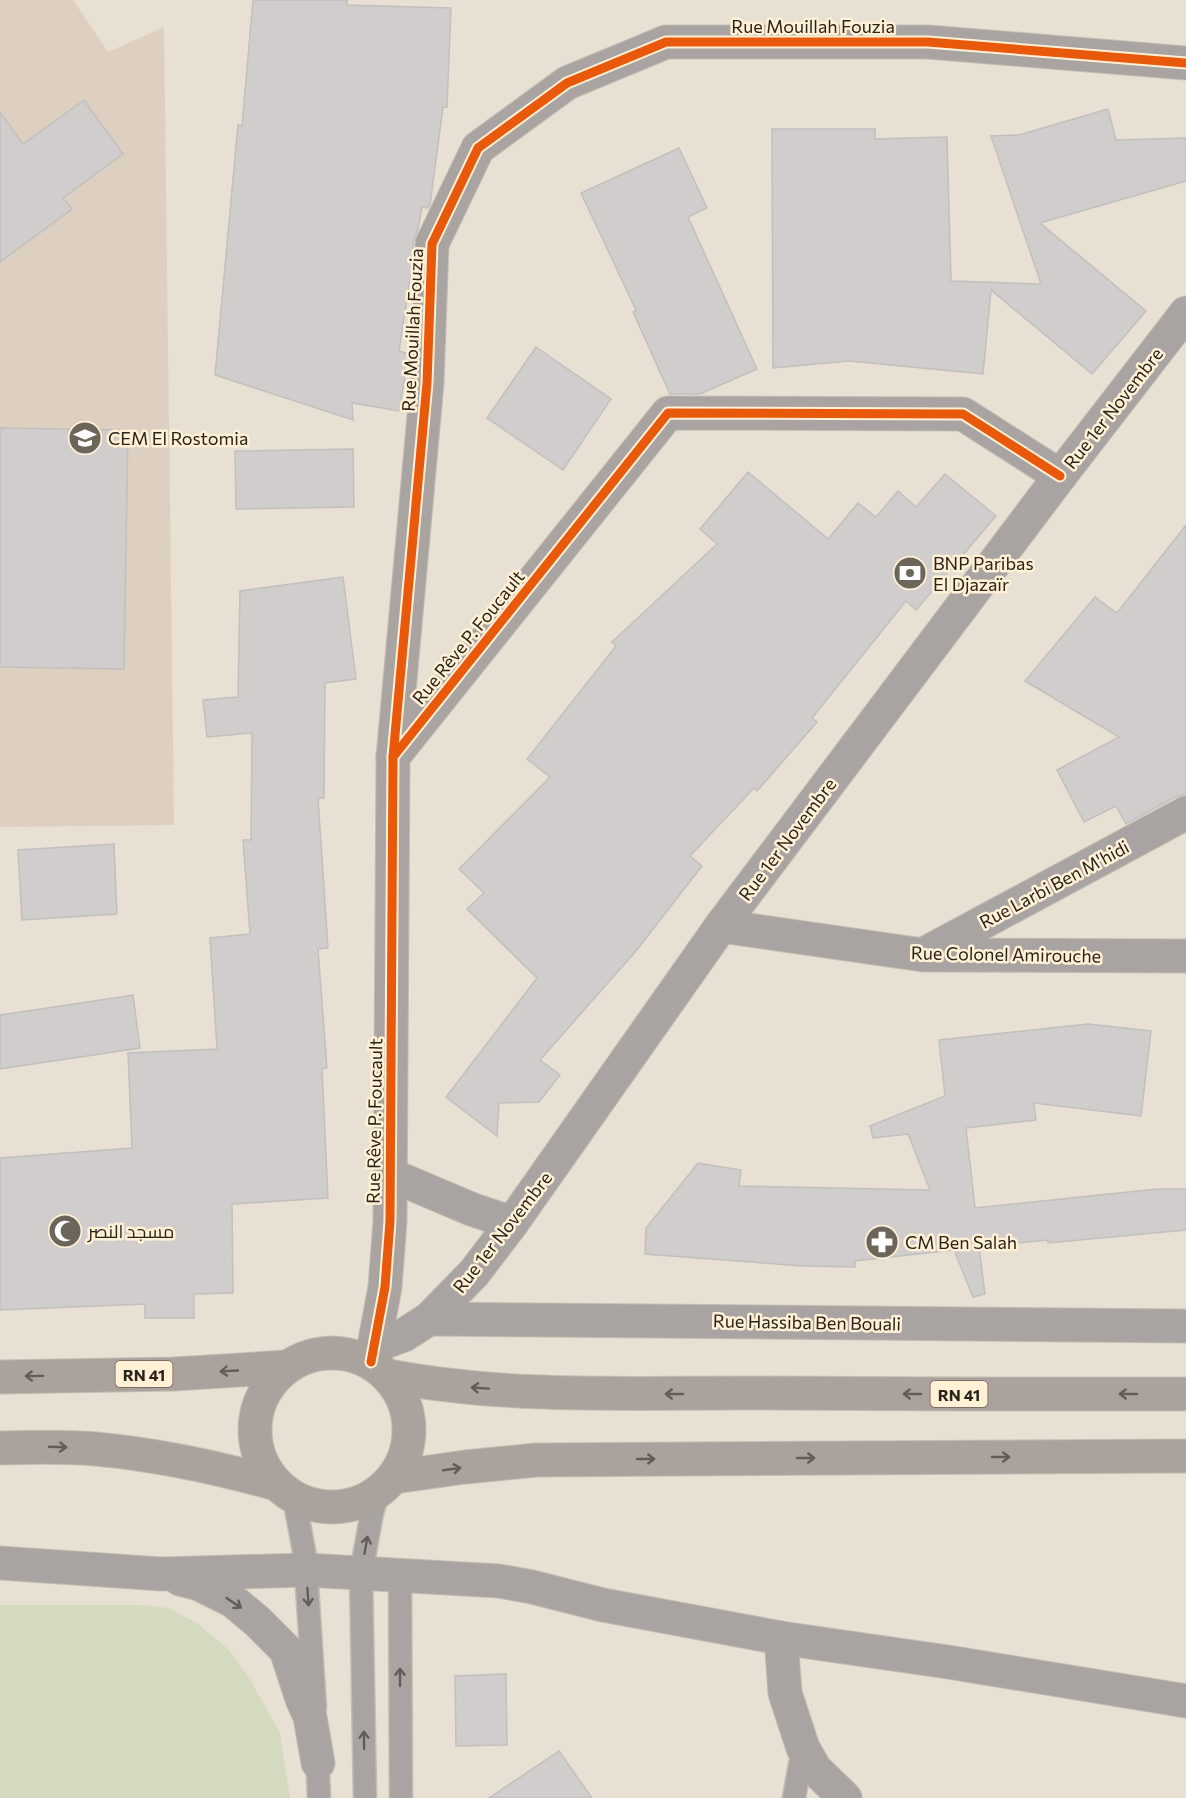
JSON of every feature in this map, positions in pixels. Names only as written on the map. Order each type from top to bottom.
[{"type":"highway","points":[[0,1448],[94,1449],[143,1455],[219,1468],[285,1491],[315,1506],[337,1508],[358,1504],[386,1485],[405,1458],[410,1436],[409,1414],[402,1394],[378,1361],[350,1354],[328,1353],[306,1357],[287,1367],[271,1383],[260,1402],[255,1424],[256,1446],[263,1467],[285,1491]]},
{"type":"highway","name":"RN 41","points":[[378,1361],[420,1382],[534,1392],[1186,1394]]},
{"type":"highway","name":"RN 41","points":[[0,1377],[192,1373],[287,1367]]},
{"type":"highway","points":[[386,1485],[465,1467],[537,1460],[1186,1456]]},
{"type":"street","name":"Rue Mouillah Fouzia","points":[[393,757],[428,383],[432,244],[478,148],[567,83],[666,42],[928,42],[1186,63]]},
{"type":"street","name":"Rue 1er Novembre","points":[[378,1361],[404,1335],[429,1319],[474,1273],[512,1223],[721,926],[1060,476],[1186,313]]},
{"type":"street","name":"Rue Rêve P. Foucault","points":[[378,1361],[389,1252],[391,1175],[393,757],[668,413],[963,414],[1060,476]]},
{"type":"street","name":"Rue Larbi Ben M'hidi","points":[[923,955],[1186,813]]},
{"type":"street","name":"Rue Colonel Amirouche","points":[[721,926],[923,955],[1186,956]]},
{"type":"street","points":[[391,1175],[471,1209],[512,1223]]},
{"type":"street","name":"Rue Hassiba Ben Bouali","points":[[429,1319],[1186,1326]]},
{"type":"street","points":[[0,1563],[161,1574],[306,1570],[466,1578],[532,1587],[603,1605],[781,1638],[948,1662],[1186,1701]]},
{"type":"street","points":[[161,1574],[199,1584],[233,1601],[286,1650],[310,1717],[318,1763]]},
{"type":"street","points":[[781,1638],[785,1693],[803,1748],[815,1769],[845,1798]]},
{"type":"lane","points":[[365,1798],[361,1573],[372,1513],[386,1485]]},
{"type":"lane","points":[[285,1491],[302,1536],[306,1570],[319,1798]]},
{"type":"lane","points":[[400,1575],[401,1798]]},
{"type":"lane","points":[[794,1798],[803,1748]]},
{"type":"shaded area","name":"CEM El Rostomia","points":[[0,0],[73,0],[108,52],[164,27],[174,825],[0,827]]},
{"type":"green space","points":[[0,1605],[140,1605],[169,1608],[198,1624],[229,1650],[251,1681],[280,1733],[290,1798],[0,1798]]},
{"type":"building","points":[[253,0],[347,0],[347,5],[451,8],[447,107],[443,107],[430,205],[428,208],[422,207],[413,243],[412,266],[399,351],[409,354],[399,411],[352,403],[353,420],[215,375],[238,125],[242,126]]},
{"type":"building","points":[[84,100],[123,154],[63,198],[72,209],[0,262],[0,112],[23,144]]},
{"type":"building","points":[[1108,109],[1116,140],[1186,138],[1186,181],[1040,223],[1146,311],[1092,374],[991,290],[983,374],[849,361],[773,368],[772,129],[875,129],[875,139],[947,137],[951,281],[1041,284],[991,136],[1019,135]]},
{"type":"building","points":[[679,148],[707,208],[688,217],[757,369],[700,394],[670,394],[633,312],[636,310],[581,193]]},
{"type":"building","points":[[536,347],[611,399],[563,470],[487,418]]},
{"type":"building","points":[[0,428],[128,430],[124,669],[0,667]]},
{"type":"building","points":[[353,449],[354,507],[236,509],[235,451]]},
{"type":"building","points":[[748,472],[828,539],[858,503],[876,517],[898,491],[916,507],[945,474],[996,516],[916,610],[906,601],[812,718],[817,722],[757,791],[754,788],[690,856],[702,866],[636,951],[540,1060],[560,1075],[539,1102],[499,1103],[497,1136],[446,1097],[537,978],[467,909],[484,893],[459,869],[550,777],[527,759],[616,646],[612,642],[717,544],[700,529]]},
{"type":"building","points":[[1186,525],[1186,794],[1177,796],[1126,824],[1116,806],[1084,822],[1057,770],[1119,737],[1025,681],[1095,597],[1117,613]]},
{"type":"building","points":[[343,577],[356,679],[325,683],[324,798],[318,798],[328,948],[318,949],[327,1068],[322,1069],[328,1198],[232,1204],[233,1293],[194,1294],[194,1318],[145,1318],[145,1304],[0,1310],[0,1158],[132,1148],[128,1053],[217,1049],[210,938],[250,934],[243,840],[251,840],[252,733],[207,737],[203,700],[238,697],[240,591]]},
{"type":"building","points":[[114,844],[117,914],[22,920],[18,850]]},
{"type":"building","points":[[133,995],[140,1048],[0,1069],[0,1015]]},
{"type":"building","points":[[1088,1024],[1151,1031],[1141,1116],[1034,1103],[1036,1120],[966,1128],[975,1208],[1157,1189],[1186,1189],[1186,1230],[979,1247],[985,1294],[973,1297],[954,1250],[855,1261],[855,1267],[802,1266],[645,1254],[646,1228],[698,1163],[741,1170],[739,1186],[930,1190],[908,1134],[873,1138],[870,1126],[945,1096],[939,1040]]},
{"type":"building","points":[[506,1674],[507,1745],[456,1746],[455,1676]]},
{"type":"building","points":[[559,1751],[592,1798],[489,1798]]},
{"type":"cycle path","points":[[393,757],[427,383],[432,244],[478,148],[567,83],[666,42],[928,42],[1186,63]]},
{"type":"cycle path","points":[[371,1362],[385,1287],[390,1221],[393,757],[668,413],[963,414],[1060,476]]},
{"type":"place","name":"CEM El Rostomia","points":[[85,438]]},
{"type":"place","name":"BNP Paribas El Djazaïr","points":[[910,573]]},
{"type":"place","name":"مسجد النصر","points":[[65,1231]]},
{"type":"place","name":"CM Ben Salah","points":[[882,1242]]}]
